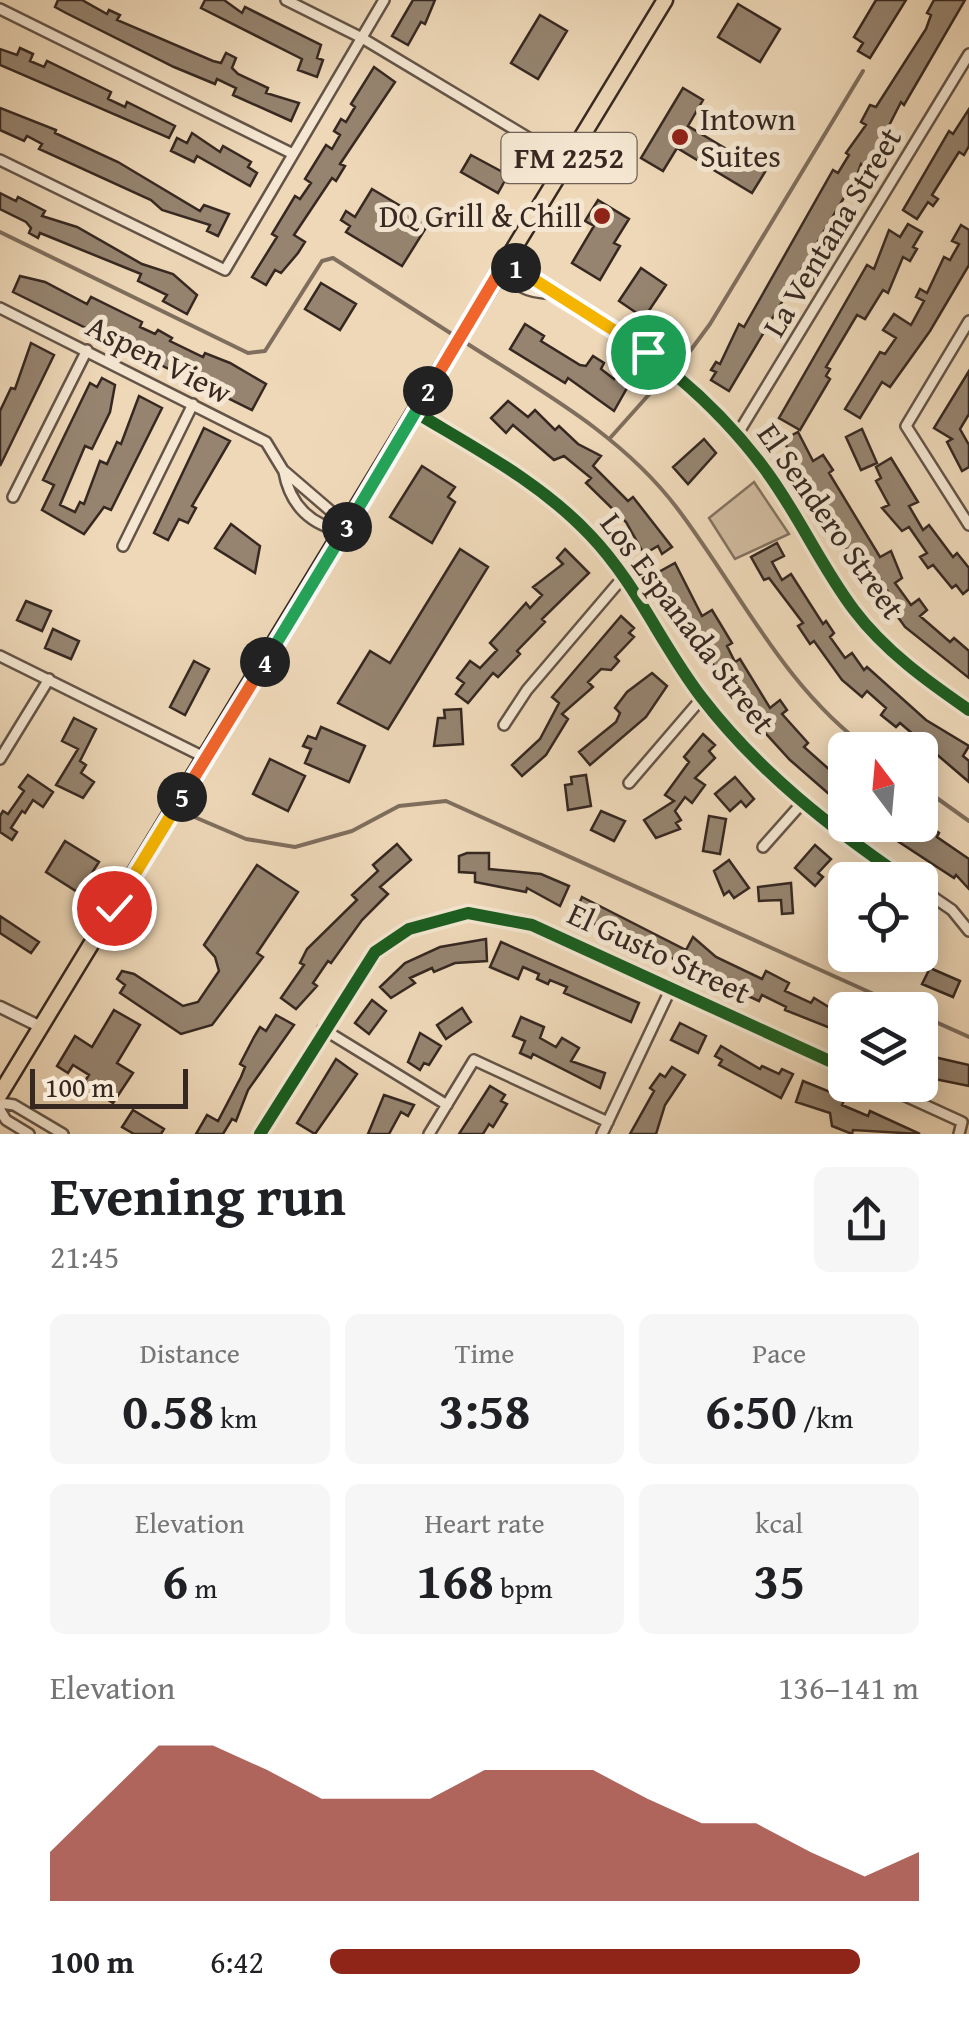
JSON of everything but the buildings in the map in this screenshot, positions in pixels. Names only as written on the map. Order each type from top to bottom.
[{"type":"main road","name":"FM 2252","points":[[0,1094],[665,0]]},
{"type":"street","points":[[286,0],[362,38],[567,161]]},
{"type":"street","points":[[0,160],[224,270],[384,0]]},
{"type":"street","points":[[0,10],[291,154]]},
{"type":"street","name":"La Ventana Street","points":[[737,435],[969,54]]},
{"type":"street","name":"El Sendero Street","points":[[502,267],[512,282],[531,292],[550,293],[648,352],[737,435],[772,480],[855,612],[915,672],[969,710]]},
{"type":"street","name":"Aspen View","points":[[0,308],[266,442],[284,470],[296,506],[325,528],[344,531]]},
{"type":"street","points":[[969,322],[906,426],[969,525]]},
{"type":"street","points":[[13,497],[87,350]]},
{"type":"street","points":[[123,546],[193,404]]},
{"type":"street","name":"Los Espanada Street","points":[[415,412],[545,494],[624,575],[702,698],[735,738],[802,802],[884,862]]},
{"type":"street","name":"Aspen View","points":[[284,470],[334,513],[344,531]]},
{"type":"street","points":[[504,724],[527,690],[624,575]]},
{"type":"street","points":[[0,656],[206,758]]},
{"type":"street","points":[[0,759],[49,679]]},
{"type":"street","points":[[629,784],[702,698]]},
{"type":"street","points":[[763,847],[802,802]]},
{"type":"street","points":[[938,900],[969,930]]},
{"type":"street","name":"El Gusto Street","points":[[323,1030],[375,952],[397,935],[444,916],[484,913],[517,919],[828,1060]]},
{"type":"street","points":[[602,1134],[670,988]]},
{"type":"street","points":[[0,1007],[41,1027]]},
{"type":"street","points":[[260,1134],[323,1030],[447,1105]]},
{"type":"street","points":[[429,1134],[474,1060],[608,1122]]},
{"type":"street","points":[[918,1102],[962,1122],[959,1134]]},
{"type":"street","points":[[30,1134],[6,1120],[0,1106],[14,1105],[63,1134]]},
{"type":"shaded area","points":[[754,482],[789,534],[735,559],[709,518]]},
{"type":"waterway","points":[[682,362],[710,324],[863,71]]},
{"type":"waterway","points":[[0,232],[248,353],[265,351],[322,261],[333,258],[455,336]]},
{"type":"waterway","points":[[463,341],[578,415],[655,482],[788,668],[812,698],[848,732]]},
{"type":"waterway","points":[[611,437],[661,381]]},
{"type":"waterway","points":[[938,799],[969,821]]},
{"type":"waterway","points":[[192,816],[246,839],[295,847],[352,831],[399,806],[446,801],[869,992]]},
{"type":"waterway","points":[[938,1023],[969,1037]]},
{"type":"cycle path","points":[[502,267],[529,276],[623,336],[699,395],[764,468],[866,625],[907,664],[969,710]]},
{"type":"cycle path","points":[[415,412],[507,468],[571,516],[622,574],[687,678],[724,725],[772,774],[882,862]]},
{"type":"cycle path","points":[[260,1134],[375,952],[409,929],[468,913],[532,925],[828,1060]]},
{"type":"place","name":"Intown Suites","points":[[680,137]]},
{"type":"place","name":"DQ Grill & Chill","points":[[602,216]]},
{"type":"route","points":[[114,908],[502,267],[524,270],[550,293],[616,329],[648,352]]}]
